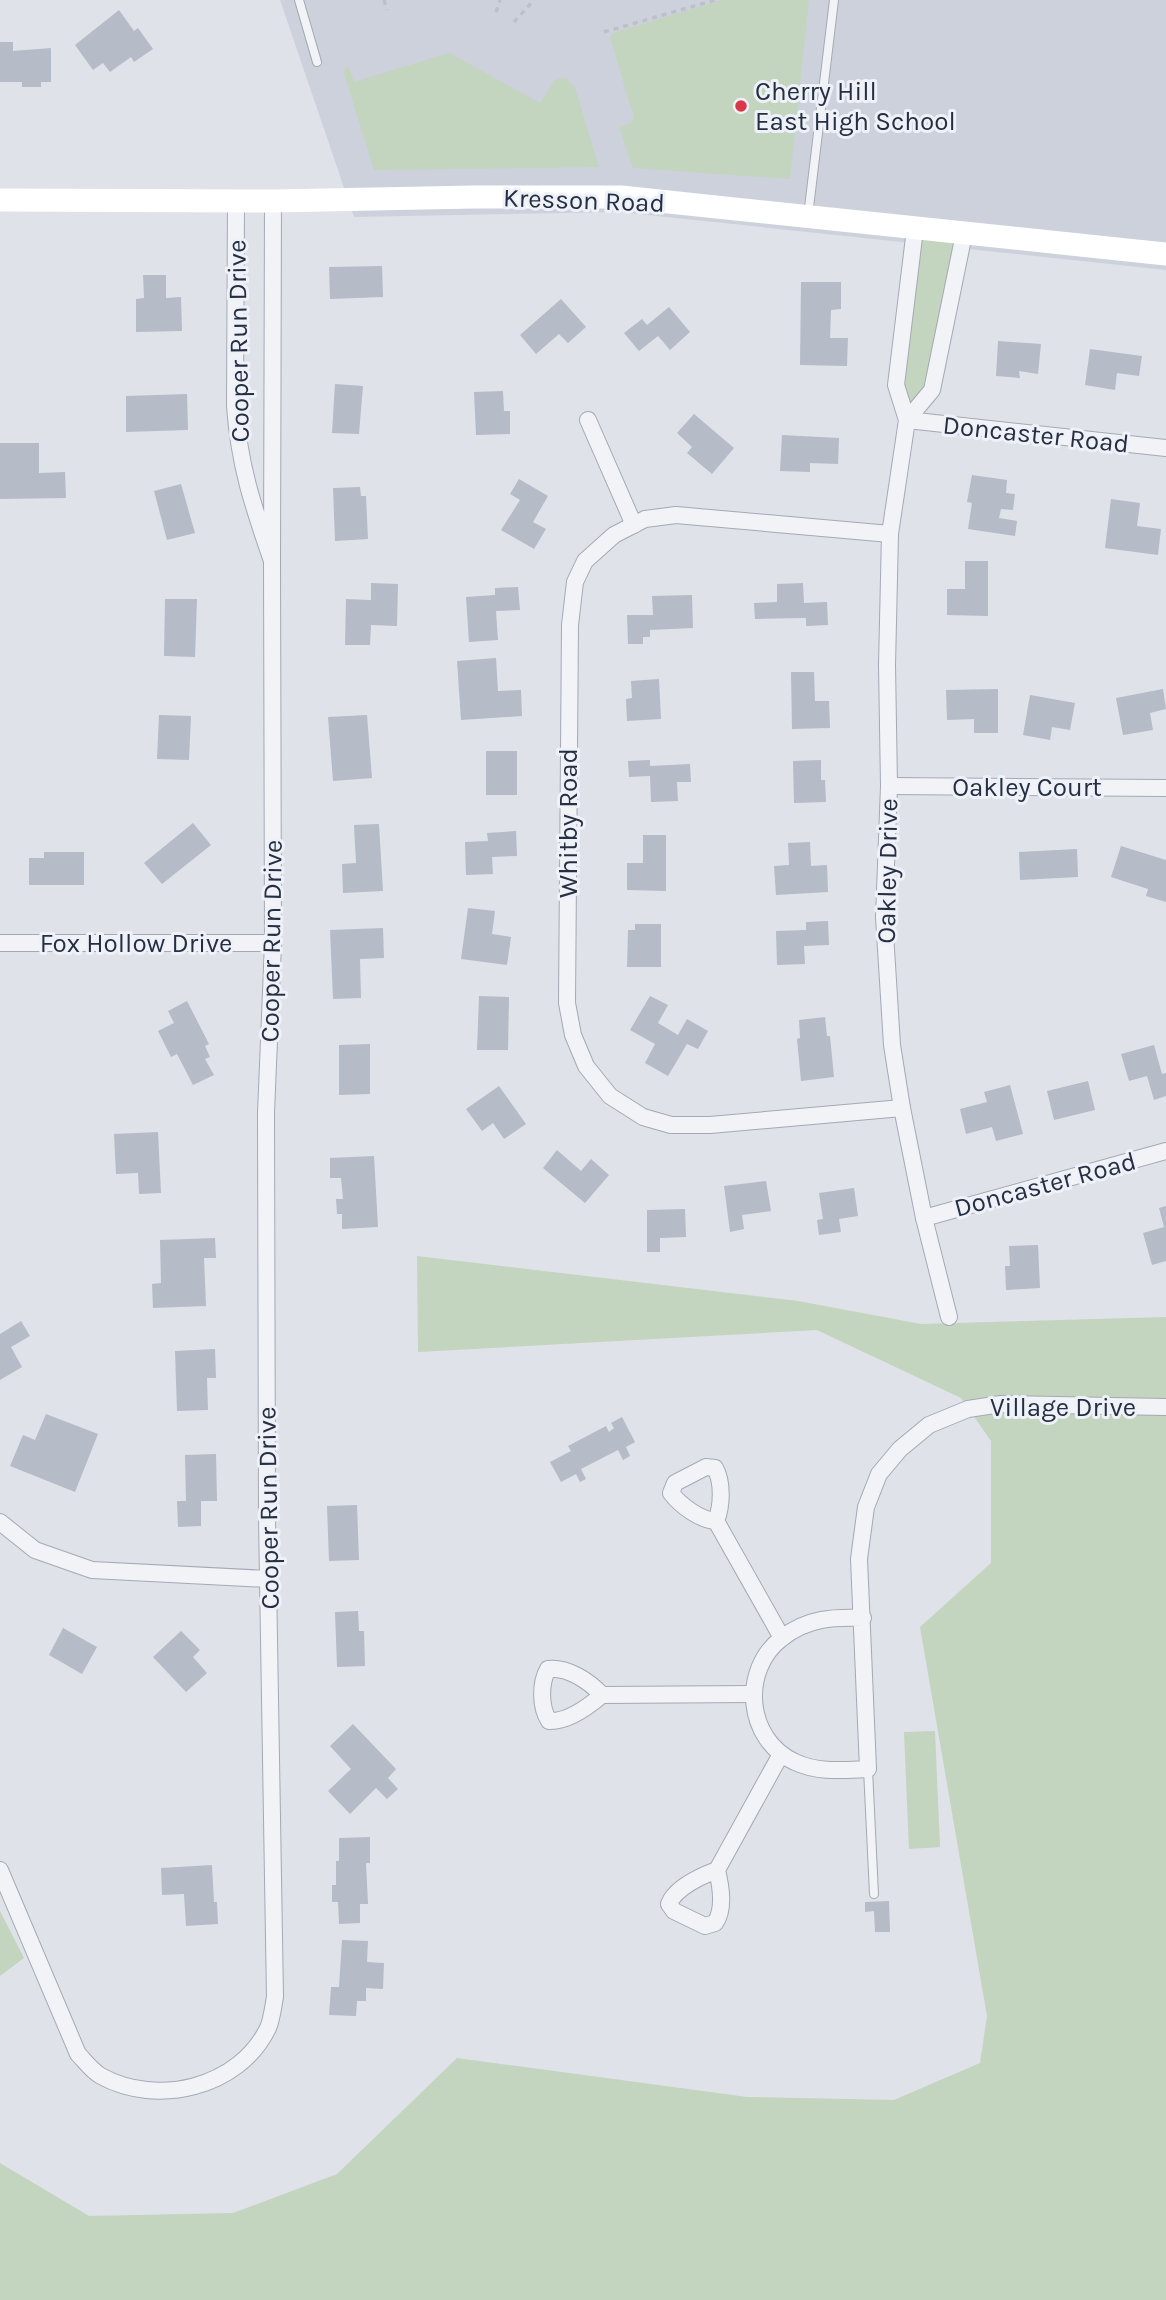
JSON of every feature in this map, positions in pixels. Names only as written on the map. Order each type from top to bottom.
[{"type":"street","name":"Kresson Road","points":[[0,200],[273,201],[487,196],[621,197],[1166,254]]},
{"type":"street","name":"Cooper Run Drive","points":[[236,201],[237,435],[247,490],[272,561]]},
{"type":"street","name":"Cooper Run Drive","points":[[0,1870],[78,2054],[98,2075],[128,2088],[165,2091],[194,2088],[225,2075],[249,2054],[268,2028],[275,1997],[268,1579],[266,1113],[273,943],[273,201]]},
{"type":"street","points":[[907,420],[896,385],[915,229]]},
{"type":"street","points":[[907,420],[932,390],[964,234]]},
{"type":"street","points":[[588,420],[635,525]]},
{"type":"street","name":"Doncaster Road","points":[[907,420],[1166,448]]},
{"type":"street","name":"Oakley Drive","points":[[907,420],[890,534],[884,917],[892,1045],[902,1108],[924,1218],[948,1317]]},
{"type":"street","name":"Whitby Road","points":[[890,534],[676,515],[645,519],[614,535],[586,561],[575,582],[570,625],[567,1003],[573,1035],[586,1066],[610,1096],[643,1116],[671,1125],[710,1125],[902,1108]]},
{"type":"street","name":"Oakley Court","points":[[888,786],[1166,788]]},
{"type":"street","name":"Fox Hollow Drive","points":[[0,943],[273,943]]},
{"type":"street","name":"Doncaster Road","points":[[924,1218],[1166,1151]]},
{"type":"street","name":"Village Drive","points":[[868,1769],[859,1559],[866,1507],[879,1474],[900,1449],[929,1425],[968,1409],[1001,1404],[1166,1407]]},
{"type":"street","points":[[716,1521],[782,1638]]},
{"type":"street","points":[[0,1522],[35,1550],[92,1570],[268,1579]]},
{"type":"street","points":[[863,1618],[830,1617],[815,1620],[782,1638],[765,1657],[752,1694],[760,1725],[766,1737],[781,1754],[793,1761],[820,1769],[868,1769]]},
{"type":"street","points":[[602,1695],[752,1694]]},
{"type":"street","points":[[717,1870],[781,1754]]},
{"type":"lane","points":[[299,0],[317,62]]},
{"type":"lane","points":[[807,218],[834,0]]},
{"type":"lane","points":[[868,1769],[874,1894]]},
{"type":"path","points":[[384,0],[387,10]]},
{"type":"path","points":[[496,12],[500,0]]},
{"type":"path","points":[[514,22],[534,0]]},
{"type":"path","points":[[604,32],[715,0]]},
{"type":"shaded area","name":"Cherry Hill East High School","points":[[280,0],[1166,0],[1166,270],[619,212],[354,217]]},
{"type":"green space","points":[[722,0],[809,0],[790,179],[633,168],[619,127],[631,123],[634,118],[610,37],[613,33]]},
{"type":"green space","points":[[449,53],[540,103],[555,80],[566,78],[575,88],[599,167],[374,170],[343,70],[349,67],[354,82]]},
{"type":"green space","points":[[915,229],[964,234],[932,390],[907,420],[896,385]]},
{"type":"green space","points":[[417,1256],[798,1301],[921,1324],[1166,1317],[1166,2300],[0,2300],[0,2163],[89,2216],[233,2213],[337,2174],[457,2058],[747,2097],[894,2100],[980,2063],[987,2016],[920,1627],[991,1563],[991,1441],[961,1398],[817,1330],[418,1352]]},
{"type":"green space","points":[[935,1731],[940,1847],[909,1849],[904,1732]]},
{"type":"green space","points":[[0,1911],[24,1958],[0,1976]]},
{"type":"building","points":[[119,10],[134,31],[138,28],[153,49],[134,62],[131,57],[110,72],[103,63],[93,70],[75,45]]},
{"type":"building","points":[[0,42],[13,42],[13,51],[51,48],[51,82],[41,82],[41,87],[22,87],[22,82],[0,82]]},
{"type":"building","points":[[382,266],[383,297],[330,299],[329,267]]},
{"type":"building","points":[[143,275],[166,275],[166,298],[181,297],[182,331],[136,332],[136,299],[144,298]]},
{"type":"building","points":[[801,282],[841,282],[841,309],[831,310],[830,338],[848,338],[847,366],[800,365]]},
{"type":"building","points":[[561,299],[586,327],[568,343],[559,334],[536,354],[520,335]]},
{"type":"building","points":[[669,307],[690,332],[670,350],[658,336],[639,351],[624,333],[642,319],[647,325]]},
{"type":"building","points":[[998,341],[1041,344],[1038,374],[1019,371],[1020,378],[996,376]]},
{"type":"building","points":[[1090,349],[1142,356],[1139,376],[1117,373],[1115,390],[1085,385]]},
{"type":"building","points":[[335,384],[363,386],[359,434],[332,433]]},
{"type":"building","points":[[503,391],[504,411],[510,411],[510,434],[476,435],[474,392]]},
{"type":"building","points":[[187,394],[188,430],[126,432],[126,396]]},
{"type":"building","points":[[694,414],[734,448],[712,474],[687,453],[692,447],[677,433]]},
{"type":"building","points":[[782,435],[839,438],[838,464],[810,463],[810,472],[780,471]]},
{"type":"building","points":[[0,443],[39,443],[39,473],[65,472],[66,498],[0,499]]},
{"type":"building","points":[[972,475],[1007,480],[1006,493],[1015,494],[1013,510],[1001,509],[999,518],[1017,521],[1015,536],[968,529],[972,503],[967,502]]},
{"type":"building","points":[[519,479],[548,496],[533,522],[546,529],[534,549],[501,530],[520,500],[510,494]]},
{"type":"building","points":[[181,484],[195,533],[167,540],[154,491]]},
{"type":"building","points":[[360,487],[361,496],[366,496],[368,539],[335,541],[333,488]]},
{"type":"building","points":[[1111,499],[1140,503],[1137,526],[1161,529],[1158,555],[1105,548]]},
{"type":"building","points":[[965,561],[988,561],[988,616],[947,615],[947,589],[965,589]]},
{"type":"building","points":[[371,583],[398,584],[397,626],[371,625],[370,645],[345,645],[346,599],[371,600]]},
{"type":"building","points":[[803,583],[804,603],[827,602],[828,625],[806,626],[806,618],[755,619],[754,603],[777,602],[777,584]]},
{"type":"building","points":[[518,587],[520,610],[496,611],[498,640],[469,642],[466,597],[495,595],[495,588]]},
{"type":"building","points":[[692,595],[693,628],[650,630],[650,637],[643,637],[643,644],[628,644],[627,615],[653,615],[652,596]]},
{"type":"building","points":[[165,599],[197,599],[195,657],[164,656]]},
{"type":"building","points":[[496,658],[498,691],[521,690],[522,716],[461,720],[457,661]]},
{"type":"building","points":[[791,672],[814,672],[815,701],[829,701],[830,728],[792,729]]},
{"type":"building","points":[[659,679],[661,719],[627,721],[626,699],[632,698],[631,681]]},
{"type":"building","points":[[998,689],[998,733],[974,733],[974,719],[947,720],[946,690]]},
{"type":"building","points":[[1163,689],[1166,709],[1150,713],[1153,730],[1123,735],[1116,698]]},
{"type":"building","points":[[1030,695],[1075,703],[1070,730],[1052,727],[1050,740],[1023,735]]},
{"type":"building","points":[[159,715],[191,716],[189,760],[157,759]]},
{"type":"building","points":[[367,715],[372,778],[333,781],[328,717]]},
{"type":"building","points":[[486,751],[517,751],[517,795],[486,795]]},
{"type":"building","points":[[650,760],[650,766],[690,764],[691,782],[677,782],[678,801],[651,802],[650,776],[629,777],[628,761]]},
{"type":"building","points":[[821,760],[821,780],[825,780],[826,802],[794,803],[793,761]]},
{"type":"building","points":[[193,823],[211,845],[162,884],[144,863]]},
{"type":"building","points":[[379,824],[383,891],[343,893],[342,864],[356,863],[354,825]]},
{"type":"building","points":[[516,831],[517,856],[492,857],[493,874],[466,875],[465,842],[488,841],[487,833]]},
{"type":"building","points":[[643,835],[666,835],[666,891],[627,890],[627,863],[643,863]]},
{"type":"building","points":[[810,842],[811,866],[827,865],[828,892],[776,895],[774,866],[789,865],[788,843]]},
{"type":"building","points":[[1121,846],[1166,860],[1166,902],[1146,896],[1148,889],[1111,877]]},
{"type":"building","points":[[1077,849],[1078,877],[1020,880],[1019,852]]},
{"type":"building","points":[[44,852],[84,852],[84,885],[29,885],[29,858],[44,858]]},
{"type":"building","points":[[468,908],[495,911],[492,934],[511,937],[507,965],[461,959]]},
{"type":"building","points":[[828,921],[829,945],[804,946],[805,964],[777,965],[776,931],[806,930],[806,922]]},
{"type":"building","points":[[635,924],[661,924],[661,967],[627,967],[628,930],[635,930]]},
{"type":"building","points":[[383,928],[384,958],[360,959],[361,998],[333,999],[330,930]]},
{"type":"building","points":[[479,996],[509,997],[508,1050],[477,1050]]},
{"type":"building","points":[[650,996],[668,1005],[658,1023],[678,1035],[687,1019],[708,1031],[698,1049],[687,1044],[668,1076],[645,1063],[655,1044],[630,1030]]},
{"type":"building","points":[[187,1001],[209,1044],[205,1046],[210,1057],[205,1059],[214,1075],[193,1085],[177,1054],[171,1057],[158,1031],[174,1023],[168,1011]]},
{"type":"building","points":[[825,1017],[827,1036],[830,1036],[834,1077],[801,1081],[797,1039],[800,1038],[799,1020]]},
{"type":"building","points":[[370,1044],[370,1094],[339,1095],[339,1045]]},
{"type":"building","points":[[1154,1045],[1162,1074],[1166,1073],[1166,1096],[1154,1100],[1147,1076],[1129,1081],[1121,1054]]},
{"type":"building","points":[[1088,1081],[1095,1110],[1054,1120],[1047,1091]]},
{"type":"building","points":[[1010,1085],[1023,1134],[996,1141],[992,1127],[966,1134],[960,1109],[987,1102],[984,1092]]},
{"type":"building","points":[[499,1086],[526,1124],[504,1139],[493,1123],[482,1131],[466,1109]]},
{"type":"building","points":[[158,1132],[161,1193],[139,1194],[138,1173],[116,1174],[114,1134]]},
{"type":"building","points":[[557,1150],[581,1171],[591,1159],[609,1175],[585,1203],[543,1168]]},
{"type":"building","points":[[374,1156],[378,1227],[342,1229],[342,1214],[337,1214],[336,1199],[343,1199],[341,1178],[330,1178],[330,1158]]},
{"type":"building","points":[[766,1181],[771,1211],[742,1215],[744,1229],[730,1232],[724,1186]]},
{"type":"building","points":[[854,1188],[858,1216],[839,1219],[841,1232],[819,1235],[817,1220],[823,1219],[819,1193]]},
{"type":"building","points":[[1166,1206],[1166,1261],[1152,1265],[1143,1233],[1164,1227],[1159,1208]]},
{"type":"building","points":[[685,1209],[686,1237],[660,1238],[660,1252],[647,1252],[647,1210]]},
{"type":"building","points":[[215,1238],[216,1258],[204,1258],[206,1306],[153,1308],[152,1284],[161,1283],[160,1240]]},
{"type":"building","points":[[1038,1245],[1040,1288],[1006,1290],[1005,1266],[1010,1266],[1009,1246]]},
{"type":"building","points":[[21,1321],[30,1336],[11,1347],[22,1367],[0,1380],[0,1334]]},
{"type":"building","points":[[215,1349],[216,1378],[207,1378],[208,1410],[177,1411],[175,1351]]},
{"type":"building","points":[[46,1414],[98,1434],[75,1492],[10,1466],[23,1435],[35,1440]]},
{"type":"building","points":[[622,1417],[635,1442],[626,1447],[630,1456],[623,1460],[618,1450],[581,1469],[586,1479],[580,1482],[576,1474],[561,1482],[550,1462],[571,1451],[568,1446],[606,1426],[609,1432],[614,1428],[611,1423]]},
{"type":"building","points":[[216,1454],[217,1501],[201,1501],[201,1526],[178,1527],[177,1501],[186,1501],[185,1455]]},
{"type":"building","points":[[357,1505],[359,1560],[329,1561],[327,1506]]},
{"type":"building","points":[[358,1611],[359,1631],[364,1631],[365,1666],[337,1667],[335,1612]]},
{"type":"building","points":[[63,1628],[97,1647],[82,1674],[49,1655]]},
{"type":"building","points":[[181,1631],[200,1650],[193,1657],[207,1673],[186,1692],[153,1657]]},
{"type":"building","points":[[353,1724],[396,1769],[388,1778],[398,1789],[387,1799],[376,1788],[350,1814],[328,1791],[351,1769],[330,1746]]},
{"type":"building","points":[[370,1837],[370,1863],[366,1863],[368,1904],[360,1904],[360,1923],[339,1924],[338,1902],[332,1902],[332,1885],[336,1885],[339,1838]]},
{"type":"building","points":[[212,1865],[218,1924],[186,1926],[184,1894],[162,1895],[161,1868]]},
{"type":"building","points":[[889,1901],[890,1932],[875,1932],[874,1911],[865,1912],[865,1902]]},
{"type":"building","points":[[342,1940],[368,1941],[367,1962],[384,1963],[383,1989],[366,1988],[366,2001],[357,2001],[356,2016],[329,2015],[331,1987],[339,1987]]},
{"type":"place","name":"Cherry Hill East High School","points":[[741,106]]}]
